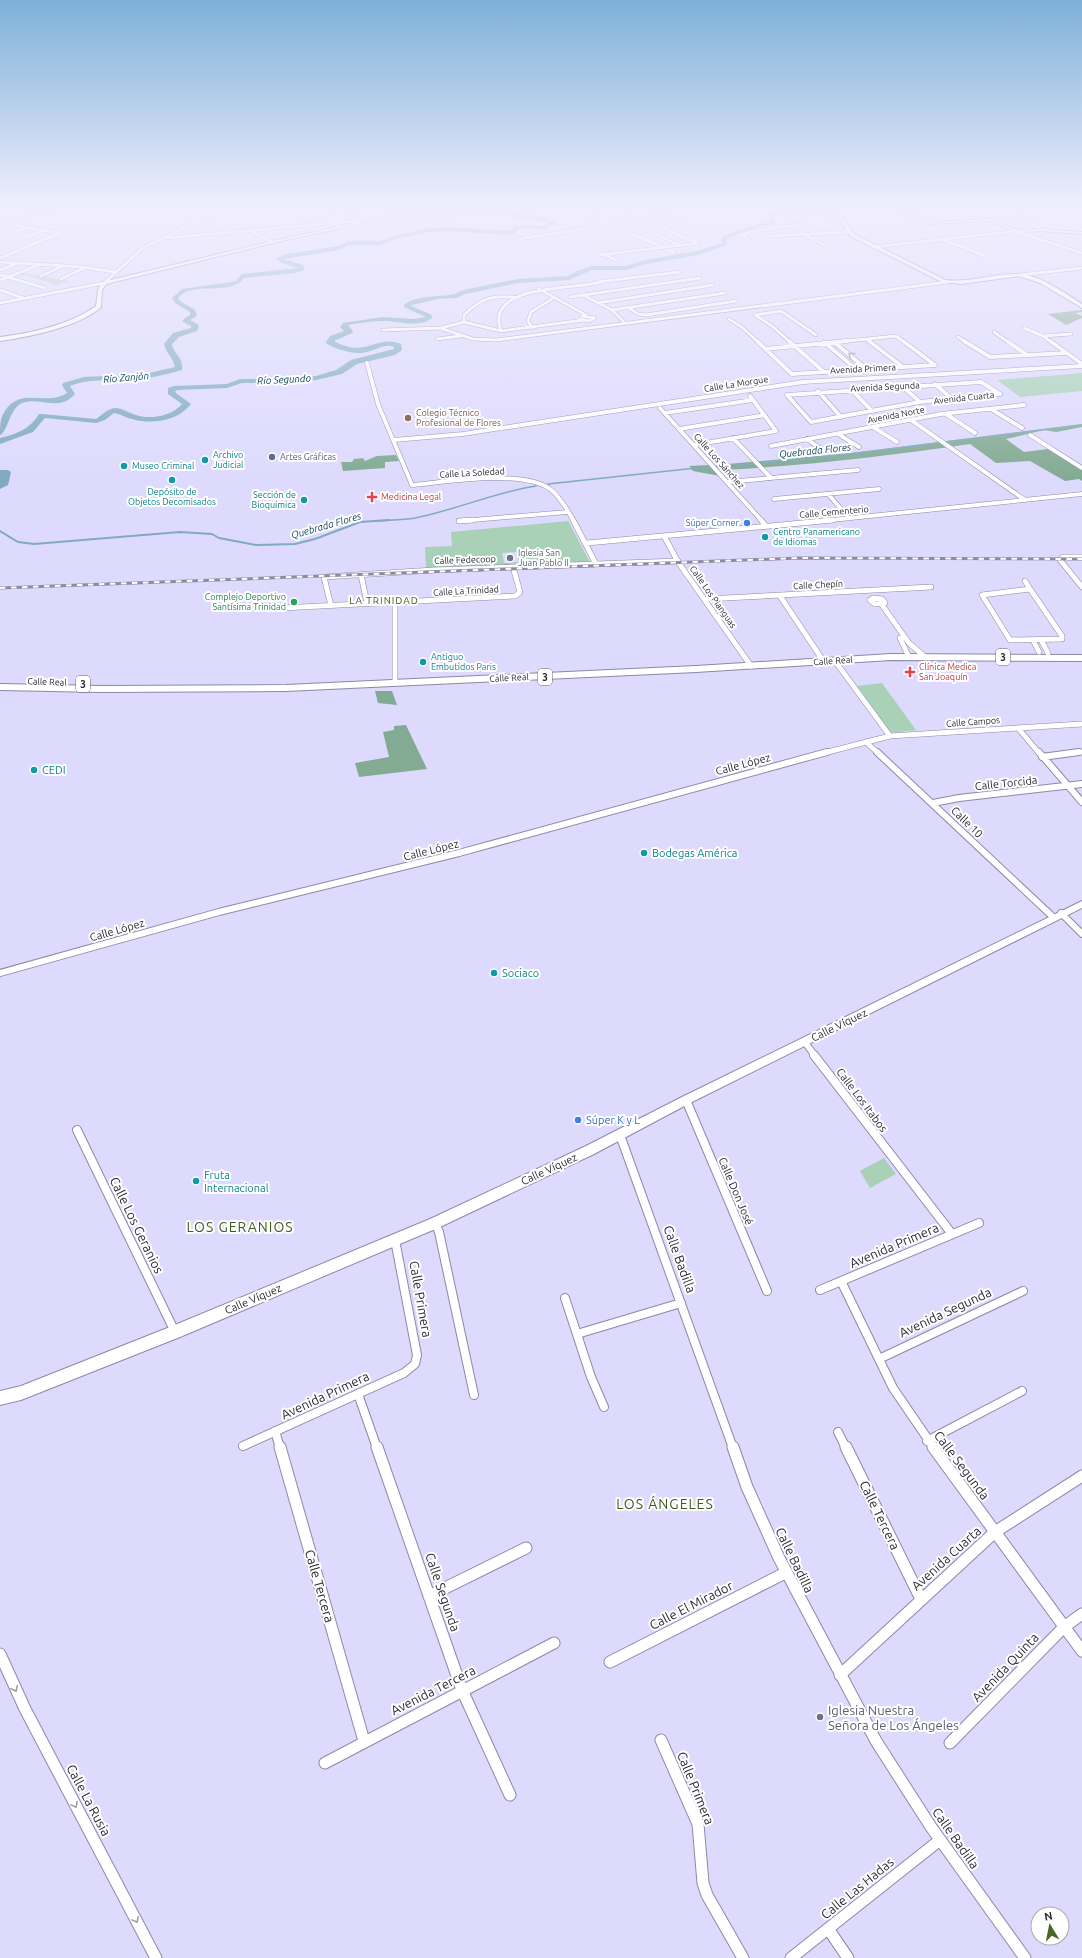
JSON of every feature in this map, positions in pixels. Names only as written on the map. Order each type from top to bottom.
[{"type":"main road","points":[[0,339],[40,331],[95,310],[100,304],[100,295]]},
{"type":"main road","points":[[1064,295],[1082,306]]},
{"type":"main road","name":"Calle Real","points":[[925,657],[1044,652],[1082,653]]},
{"type":"main road","name":"Calle Real","points":[[0,687],[56,689],[286,688],[909,657],[1082,658]]},
{"type":"main road","name":"Calle Real","points":[[0,681],[165,688]]},
{"type":"main road","points":[[36,682],[56,689],[87,684]]},
{"type":"main road","name":"Calle Víquez","points":[[0,1398],[21,1393],[175,1332],[435,1223],[620,1135],[804,1041],[1082,904]]},
{"type":"street","points":[[15,295],[23,298]]},
{"type":"street","points":[[0,303],[37,295]]},
{"type":"street","points":[[464,322],[463,318],[467,312],[489,295]]},
{"type":"street","points":[[506,295],[518,298]]},
{"type":"street","points":[[501,330],[498,322],[500,312],[508,304],[523,295]]},
{"type":"street","points":[[383,330],[440,328],[464,322],[484,328],[501,330],[532,328],[571,321],[587,320],[594,317],[582,316],[546,295]]},
{"type":"street","points":[[547,295],[582,316],[596,327]]},
{"type":"street","points":[[570,297],[581,295]]},
{"type":"street","points":[[584,295],[612,311],[625,323]]},
{"type":"street","points":[[596,303],[648,295]]},
{"type":"street","points":[[668,295],[690,308]]},
{"type":"street","points":[[612,311],[709,295]]},
{"type":"street","points":[[440,328],[473,339],[496,340],[843,295]]},
{"type":"street","points":[[532,328],[528,321],[531,312],[552,299]]},
{"type":"street","points":[[629,308],[643,315],[736,301]]},
{"type":"street","points":[[545,302],[557,302]]},
{"type":"street","points":[[612,311],[612,314],[620,324]]},
{"type":"street","points":[[816,335],[781,311],[755,315],[772,326],[824,372]]},
{"type":"street","points":[[571,321],[582,316]]},
{"type":"street","points":[[729,319],[743,328],[765,349],[867,339],[903,367]]},
{"type":"street","points":[[587,320],[591,327]]},
{"type":"street","points":[[1024,328],[1043,336],[1082,365]]},
{"type":"street","points":[[994,332],[1027,355]]},
{"type":"street","points":[[1043,336],[1071,334]]},
{"type":"street","points":[[437,339],[463,336]]},
{"type":"street","name":"Avenida Primera","points":[[765,349],[792,374],[935,365],[896,336],[867,339]]},
{"type":"street","points":[[958,337],[990,357],[1066,353]]},
{"type":"street","points":[[835,342],[857,360],[864,367],[862,369],[881,388]]},
{"type":"street","points":[[826,343],[856,369],[874,388]]},
{"type":"street","name":"Calle La Soledad","points":[[367,363],[372,385],[412,484],[510,479],[527,480],[549,488],[587,543],[596,564]]},
{"type":"street","name":"Calle La Morgue","points":[[394,440],[463,434],[788,384],[1082,365]]},
{"type":"street","name":"Avenida Segunda","points":[[811,422],[787,395],[818,391],[983,382],[1000,394]]},
{"type":"street","points":[[935,384],[952,399]]},
{"type":"street","points":[[902,386],[920,402]]},
{"type":"street","points":[[851,389],[872,411]]},
{"type":"street","points":[[818,391],[841,417]]},
{"type":"street","name":"Avenida Cuarta","points":[[811,422],[920,402],[1000,394]]},
{"type":"street","points":[[665,414],[751,398],[776,431],[694,445]]},
{"type":"street","name":"Avenida Norte","points":[[772,446],[946,414],[1024,405]]},
{"type":"street","name":"Calle Los Sánchez","points":[[660,408],[766,526]]},
{"type":"street","points":[[991,409],[1022,428]]},
{"type":"street","points":[[946,414],[975,433]]},
{"type":"street","points":[[680,429],[765,415]]},
{"type":"street","points":[[911,420],[1025,500]]},
{"type":"street","points":[[873,427],[897,442]]},
{"type":"street","points":[[838,434],[859,447]]},
{"type":"street","points":[[1030,435],[1082,468]]},
{"type":"street","points":[[733,438],[771,478]]},
{"type":"street","points":[[807,439],[825,452]]},
{"type":"street","points":[[728,482],[858,470]]},
{"type":"street","points":[[774,499],[879,489]]},
{"type":"street","points":[[828,494],[849,518]]},
{"type":"street","name":"Calle Cementerio","points":[[587,543],[1082,494]]},
{"type":"street","points":[[459,522],[567,512]]},
{"type":"street","name":"Calle Los Pianguas","points":[[664,536],[678,561],[706,599],[751,666]]},
{"type":"street","points":[[1082,558],[1062,558],[1082,587]]},
{"type":"street","name":"Calle Fedecoop","points":[[330,606],[324,577],[403,571],[678,561]]},
{"type":"street","name":"Calle La Trinidad","points":[[395,602],[515,596],[520,592],[513,567]]},
{"type":"street","points":[[361,575],[367,603]]},
{"type":"street","points":[[1026,581],[1062,638],[1014,640],[1008,638],[982,595],[1031,590]]},
{"type":"street","name":"Calle Chepín","points":[[706,599],[931,587]]},
{"type":"street","points":[[780,596],[824,662]]},
{"type":"street","points":[[262,609],[395,602],[395,683]]},
{"type":"street","points":[[880,605],[907,643],[925,657]]},
{"type":"street","points":[[1033,640],[1044,652]]},
{"type":"street","points":[[1041,640],[1044,652]]},
{"type":"street","points":[[907,643],[909,657]]},
{"type":"street","points":[[834,661],[890,736]]},
{"type":"street","name":"Calle Campos","points":[[866,742],[890,736],[1082,724]]},
{"type":"street","points":[[1018,728],[1066,786],[1082,802]]},
{"type":"street","name":"Calle 10","points":[[866,742],[933,803],[1016,884],[1082,934]]},
{"type":"street","name":"Calle López","points":[[0,974],[219,912],[459,853],[866,742]]},
{"type":"street","points":[[1042,757],[1082,752]]},
{"type":"street","name":"Calle Torcida","points":[[933,803],[959,798],[1082,784]]},
{"type":"street","name":"Calle Los Itabos","points":[[804,1041],[902,1172],[952,1234]]},
{"type":"street","name":"Calle Don José","points":[[686,1100],[767,1291]]},
{"type":"street","name":"Calle Los Geranios","points":[[77,1130],[175,1332]]},
{"type":"street","name":"Calle Badilla","points":[[620,1135],[747,1487],[766,1534],[785,1573],[871,1733],[940,1840],[1025,1958]]},
{"type":"street","points":[[435,1223],[439,1232],[474,1395]]},
{"type":"street","name":"Avenida Primera","points":[[820,1290],[979,1223]]},
{"type":"street","name":"Calle Primera","points":[[395,1240],[417,1355],[415,1364]]},
{"type":"street","name":"Calle Segunda","points":[[841,1281],[893,1388],[927,1441],[1082,1651]]},
{"type":"street","name":"Avenida Segunda","points":[[879,1358],[1023,1291]]},
{"type":"street","points":[[565,1298],[591,1377],[604,1407]]},
{"type":"street","points":[[577,1334],[681,1304]]},
{"type":"street","name":"Avenida Primera","points":[[243,1446],[404,1373],[415,1364]]},
{"type":"street","points":[[927,1441],[1022,1391]]},
{"type":"street","name":"Calle Segunda","points":[[358,1394],[462,1690],[510,1796]]},
{"type":"street","name":"Calle Tercera","points":[[276,1431],[364,1741]]},
{"type":"street","name":"Calle Tercera","points":[[838,1432],[921,1599]]},
{"type":"street","name":"Avenida Cuarta","points":[[840,1675],[995,1532],[1082,1476]]},
{"type":"street","points":[[429,1596],[526,1548]]},
{"type":"street","name":"Calle El Mirador","points":[[610,1662],[785,1573]]},
{"type":"street","name":"Avenida Quinta","points":[[950,1743],[1064,1627],[1082,1614]]},
{"type":"street","name":"Avenida Tercera","points":[[325,1763],[364,1741],[554,1643]]},
{"type":"street","name":"Calle La Rusia","points":[[0,1654],[25,1709],[156,1958]]},
{"type":"street","name":"Calle Primera","points":[[661,1740],[698,1824],[703,1883],[707,1895],[743,1958]]},
{"type":"street","name":"Calle Las Hadas","points":[[791,1958],[829,1930],[940,1840]]},
{"type":"street","points":[[829,1930],[848,1958]]},
{"type":"green space","points":[[1082,310],[1082,312],[1075,313],[1082,316],[1082,318],[1066,325],[1048,314]]},
{"type":"green space","points":[[1082,373],[1082,391],[1020,397],[997,380]]},
{"type":"green space","points":[[1082,424],[1082,427],[1056,432],[1044,430],[1006,439],[1024,452],[1048,449],[1082,470],[1082,481],[1079,479],[1065,481],[1030,461],[996,463],[970,444],[784,466],[721,470],[716,465],[851,453]]},
{"type":"green space","points":[[396,455],[399,461],[385,462],[385,468],[343,471],[341,462],[352,462],[354,459],[363,458],[365,461],[377,456]]},
{"type":"green space","points":[[709,465],[720,476],[693,471],[689,466]]},
{"type":"green space","points":[[568,521],[590,562],[426,568],[425,547],[452,546],[451,532]],"holes":[[[517,552],[519,562],[504,563],[502,553]]]},
{"type":"green space","points":[[882,683],[916,730],[890,733],[857,686]]},
{"type":"green space","points":[[375,691],[392,691],[397,705],[378,703]]},
{"type":"green space","points":[[406,725],[427,769],[359,777],[355,763],[389,757],[383,732],[394,730],[394,726]]},
{"type":"green space","points":[[884,1158],[896,1174],[870,1188],[860,1171]]},
{"type":"water","points":[[0,470],[8,470],[11,472],[8,485],[0,489]]},
{"type":"waterway","name":"Río Zanjón","points":[[0,432],[7,414],[14,404],[23,400],[52,402],[62,400],[71,394],[66,385],[75,381],[93,378],[131,378],[160,374],[179,368],[176,356],[169,350],[168,344],[176,335],[194,329],[195,325],[186,321],[194,316],[193,311],[177,302],[175,298],[177,295]]},
{"type":"waterway","name":"Río Segundo","points":[[0,441],[18,436],[30,430],[39,422],[42,416],[56,416],[96,421],[114,411],[143,419],[157,419],[171,415],[178,412],[187,404],[172,394],[171,390],[177,388],[227,386],[233,385],[240,381],[280,381],[316,378],[339,372],[354,362],[392,353],[398,350],[398,346],[390,343],[371,349],[355,351],[344,349],[330,342],[333,338],[349,331],[344,327],[345,324],[383,319],[407,321],[425,320],[430,317],[406,306],[410,303],[437,297],[458,295]]},
{"type":"waterway","name":"Quebrada Flores","points":[[548,484],[687,469],[801,460],[1082,425]]},
{"type":"waterway","name":"Quebrada Flores","points":[[376,521],[400,520],[430,515],[506,492],[536,486]]},
{"type":"waterway","name":"Quebrada Flores","points":[[0,531],[18,542],[34,544],[180,532],[212,534],[219,538],[256,545],[295,544],[315,539],[360,522],[389,520]]},
{"type":"railway","points":[[0,588],[799,558],[1082,559]]},
{"type":"place","name":"Colegio Técnico Profesional de Flores","points":[[408,418]]},
{"type":"place","name":"Artes Gráficas","points":[[272,457]]},
{"type":"place","name":"Archivo Judicial","points":[[205,460]]},
{"type":"place","name":"Museo Criminal","points":[[124,466]]},
{"type":"place","name":"Depósito de Objetos Decomisados","points":[[172,480]]},
{"type":"place","name":"Medicina Legal","points":[[372,497]]},
{"type":"place","name":"Sección de Bioquímica","points":[[304,500]]},
{"type":"place","name":"Súper Corner","points":[[747,523]]},
{"type":"place","name":"Centro Panamericano de Idiomas","points":[[765,537]]},
{"type":"place","name":"Iglesia San Juan Pablo II","points":[[510,558]]},
{"type":"place","name":"Complejo Deportivo Santísima Trinidad","points":[[294,602]]},
{"type":"place","name":"Antiguo Embutidos Paris","points":[[423,662]]},
{"type":"place","name":"Clínica Medica San Joaquín","points":[[910,672]]},
{"type":"place","name":"CEDI","points":[[34,770]]},
{"type":"place","name":"Bodegas América","points":[[644,853]]},
{"type":"place","name":"Sociaco","points":[[494,973]]},
{"type":"place","name":"Súper K y L","points":[[578,1120]]},
{"type":"place","name":"Fruta Internacional","points":[[196,1181]]},
{"type":"place","name":"Iglesia Nuestra Señora de Los Ángeles","points":[[820,1717]]},
{"type":"district","name":"LA TRINIDAD","points":[[384,600]]},
{"type":"district","name":"LOS GERANIOS","points":[[240,1227]]},
{"type":"district","name":"LOS ÁNGELES","points":[[665,1504]]}]
